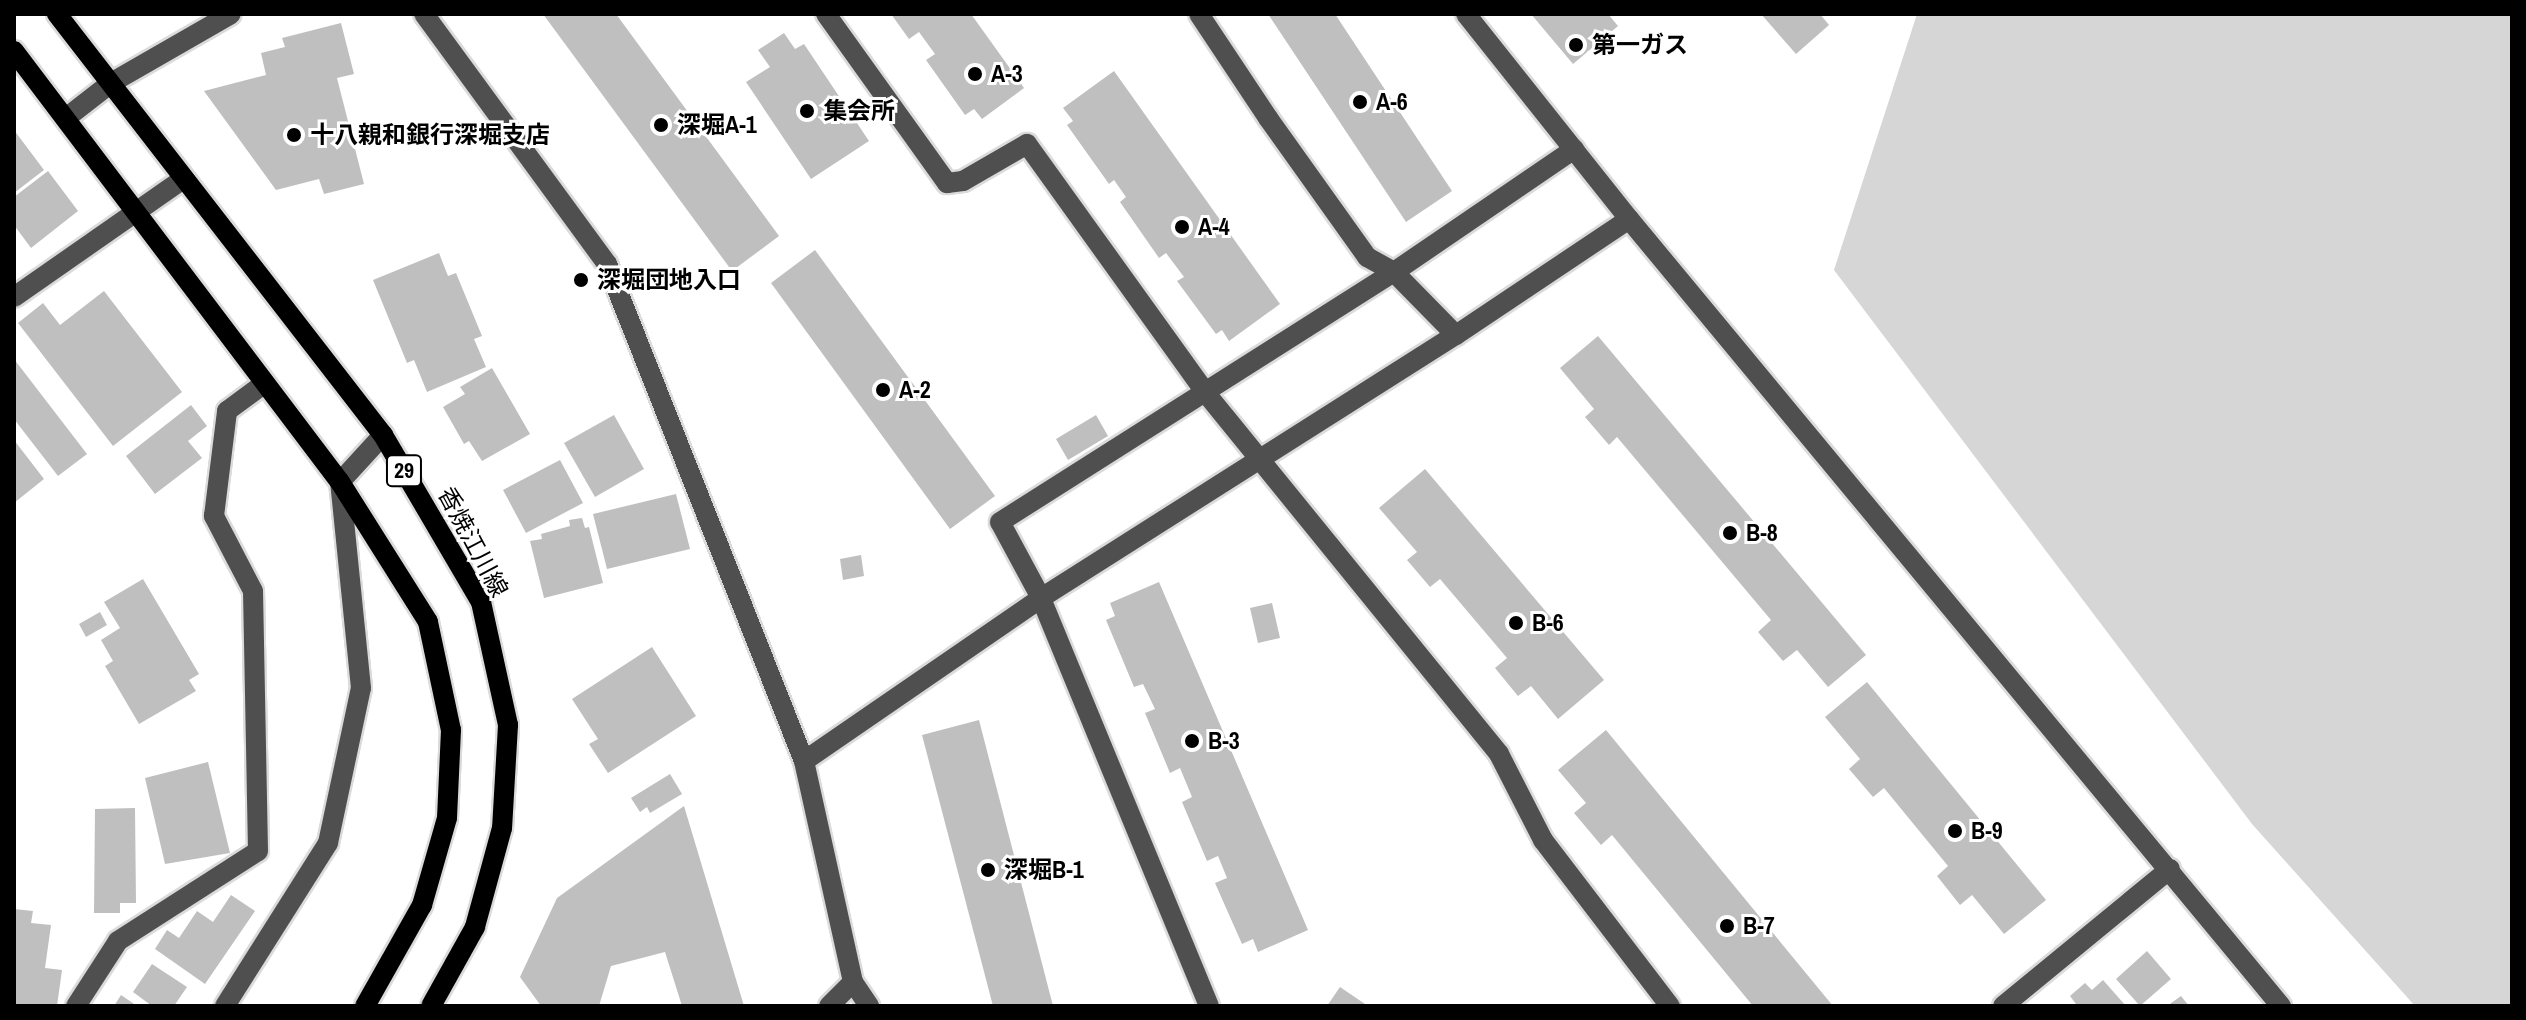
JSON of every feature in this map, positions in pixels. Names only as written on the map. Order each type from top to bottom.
[{"type":"main road","name":"香焼江川線","points":[[57,14],[182,180],[383,435],[481,602],[508,725],[502,828],[475,927],[431,1006]]},
{"type":"main road","name":"29","points":[[14,51],[340,482],[428,622],[451,730],[447,818],[422,905],[365,1006]]},
{"type":"street","points":[[66,118],[111,83],[231,14]]},
{"type":"street","points":[[424,14],[607,264],[804,761],[853,982],[869,1006]]},
{"type":"street","points":[[826,14],[947,183],[963,181],[1027,144],[1258,461],[1499,754],[1543,840],[1670,1006]]},
{"type":"street","points":[[1199,14],[1367,257],[1394,272],[1456,335]]},
{"type":"street","points":[[1466,14],[1629,219],[2281,1006]]},
{"type":"street","points":[[1209,1006],[1041,598],[1000,522],[1394,272],[1574,149]]},
{"type":"street","points":[[14,297],[138,214],[182,180]]},
{"type":"street","points":[[804,761],[1041,598],[1456,335],[1629,219]]},
{"type":"street","points":[[76,1006],[118,941],[258,851],[253,591],[214,516],[227,411],[265,383]]},
{"type":"street","points":[[225,1006],[328,843],[361,688],[340,482],[383,435]]},
{"type":"street","points":[[2003,1006],[2170,869]]},
{"type":"street","points":[[829,1006],[853,982]]},
{"type":"shaded area","points":[[1917,14],[2512,14],[2512,1006],[2415,1006],[2252,824],[1834,270]]},
{"type":"building","name":"深堀A-1","points":[[543,14],[616,14],[779,236],[732,271]]},
{"type":"building","name":"A-3","points":[[891,14],[971,14],[1024,88],[982,119],[974,109],[965,115],[926,60],[935,54],[919,32],[909,39]]},
{"type":"building","name":"A-6","points":[[1268,14],[1335,14],[1452,191],[1406,222]]},
{"type":"building","name":"第一ガス","points":[[1531,14],[1608,14],[1618,26],[1573,64]]},
{"type":"building","points":[[1761,14],[1820,14],[1829,25],[1796,54]]},
{"type":"building","name":"十八親和銀行深堀支店","points":[[341,23],[354,74],[337,78],[364,184],[324,194],[319,179],[276,190],[204,91],[266,75],[261,53],[285,47],[282,38]]},
{"type":"building","name":"集会所","points":[[784,33],[795,49],[804,44],[869,141],[811,179],[746,82],[770,67],[758,50]]},
{"type":"building","name":"A-4","points":[[1114,71],[1280,304],[1229,341],[1222,330],[1216,334],[1177,281],[1184,277],[1166,253],[1159,258],[1120,202],[1126,197],[1114,180],[1109,184],[1067,125],[1073,121],[1063,108]]},
{"type":"building","points":[[14,130],[44,170],[14,193]]},
{"type":"building","points":[[48,171],[78,211],[31,248],[14,225],[14,197]]},
{"type":"building","name":"A-2","points":[[815,250],[995,496],[950,529],[771,283]]},
{"type":"building","points":[[439,253],[448,276],[456,273],[482,336],[474,339],[486,367],[427,392],[414,360],[407,363],[373,280]]},
{"type":"building","points":[[104,291],[182,392],[113,446],[18,323],[43,303],[60,325]]},
{"type":"building","name":"B-8","points":[[1598,336],[1866,655],[1828,687],[1797,650],[1783,661],[1758,632],[1771,620],[1617,437],[1609,445],[1585,417],[1594,409],[1560,368]]},
{"type":"building","points":[[14,359],[87,454],[58,476],[14,419]]},
{"type":"building","points":[[492,368],[530,434],[482,461],[469,441],[464,444],[443,407],[465,394],[460,387]]},
{"type":"building","points":[[191,405],[207,426],[188,441],[202,458],[155,494],[126,456]]},
{"type":"building","points":[[614,415],[644,469],[595,497],[564,443]]},
{"type":"building","points":[[1096,415],[1108,436],[1068,460],[1056,439]]},
{"type":"building","points":[[14,440],[44,479],[14,503]]},
{"type":"building","points":[[560,460],[583,503],[526,533],[503,490]]},
{"type":"building","name":"B-6","points":[[1425,469],[1604,680],[1558,719],[1531,686],[1518,696],[1495,668],[1507,658],[1440,579],[1430,587],[1407,560],[1417,552],[1379,508]]},
{"type":"building","points":[[676,494],[690,549],[607,569],[593,514]]},
{"type":"building","points":[[582,518],[585,528],[589,527],[603,583],[544,598],[530,541],[542,539],[541,534],[570,526],[569,520]]},
{"type":"building","points":[[861,555],[864,576],[843,580],[840,559]]},
{"type":"building","points":[[143,579],[199,674],[189,680],[196,691],[139,724],[105,666],[113,661],[101,640],[120,628],[104,602]]},
{"type":"building","name":"B-3","points":[[1159,582],[1308,930],[1258,952],[1253,939],[1242,944],[1215,883],[1227,878],[1218,856],[1207,861],[1182,802],[1192,797],[1180,768],[1170,773],[1145,713],[1155,709],[1143,684],[1134,687],[1106,620],[1115,616],[1110,603]]},
{"type":"building","points":[[1272,603],[1280,638],[1258,643],[1250,608]]},
{"type":"building","points":[[100,612],[107,625],[86,637],[79,624]]},
{"type":"building","points":[[652,647],[696,716],[608,773],[589,744],[598,739],[572,699]]},
{"type":"building","name":"B-9","points":[[1867,682],[2046,900],[2004,934],[1972,895],[1960,905],[1937,876],[1948,866],[1884,788],[1873,797],[1849,769],[1860,759],[1825,717]]},
{"type":"building","name":"深堀B-1","points":[[979,720],[1053,1006],[993,1006],[922,735]]},
{"type":"building","name":"B-7","points":[[1606,730],[1833,1006],[1753,1006],[1612,835],[1601,845],[1574,813],[1586,803],[1558,770]]},
{"type":"building","points":[[208,762],[230,853],[165,864],[145,778]]},
{"type":"building","points":[[670,774],[682,794],[650,813],[647,807],[640,812],[631,798]]},
{"type":"building","points":[[684,806],[744,1006],[682,1006],[665,952],[611,966],[599,1006],[541,1006],[520,977],[557,898]]},
{"type":"building","points":[[135,808],[136,903],[120,903],[120,913],[94,913],[95,809]]},
{"type":"building","points":[[231,895],[255,911],[205,984],[155,949],[167,930],[179,938],[197,911],[213,922]]},
{"type":"building","points":[[14,909],[33,911],[31,923],[51,925],[45,968],[62,970],[57,1006],[14,1006]]},
{"type":"building","points":[[2147,951],[2171,979],[2140,1006],[2116,979]]},
{"type":"building","points":[[152,964],[187,987],[174,1006],[152,1006],[133,992]]},
{"type":"building","points":[[2103,980],[2126,1006],[2074,1006],[2076,1004],[2070,996],[2085,983],[2092,990]]},
{"type":"building","points":[[1340,987],[1368,1006],[1327,1006]]},
{"type":"building","points":[[121,995],[137,1006],[114,1006]]},
{"type":"building","points":[[2181,996],[2189,1006],[2167,1006]]},
{"type":"place","name":"第一ガス","points":[[1576,45]]},
{"type":"place","name":"A-3","points":[[975,74]]},
{"type":"place","name":"A-6","points":[[1360,102]]},
{"type":"place","name":"集会所","points":[[807,111]]},
{"type":"place","name":"深堀A-1","points":[[661,125]]},
{"type":"place","name":"十八親和銀行深堀支店","points":[[294,135]]},
{"type":"place","name":"A-4","points":[[1182,227]]},
{"type":"place","name":"深堀団地入口","points":[[581,280]]},
{"type":"place","name":"A-2","points":[[883,390]]},
{"type":"place","name":"B-8","points":[[1730,533]]},
{"type":"place","name":"B-6","points":[[1516,623]]},
{"type":"place","name":"B-3","points":[[1192,741]]},
{"type":"place","name":"B-9","points":[[1955,831]]},
{"type":"place","name":"深堀B-1","points":[[988,870]]},
{"type":"place","name":"B-7","points":[[1727,926]]}]
